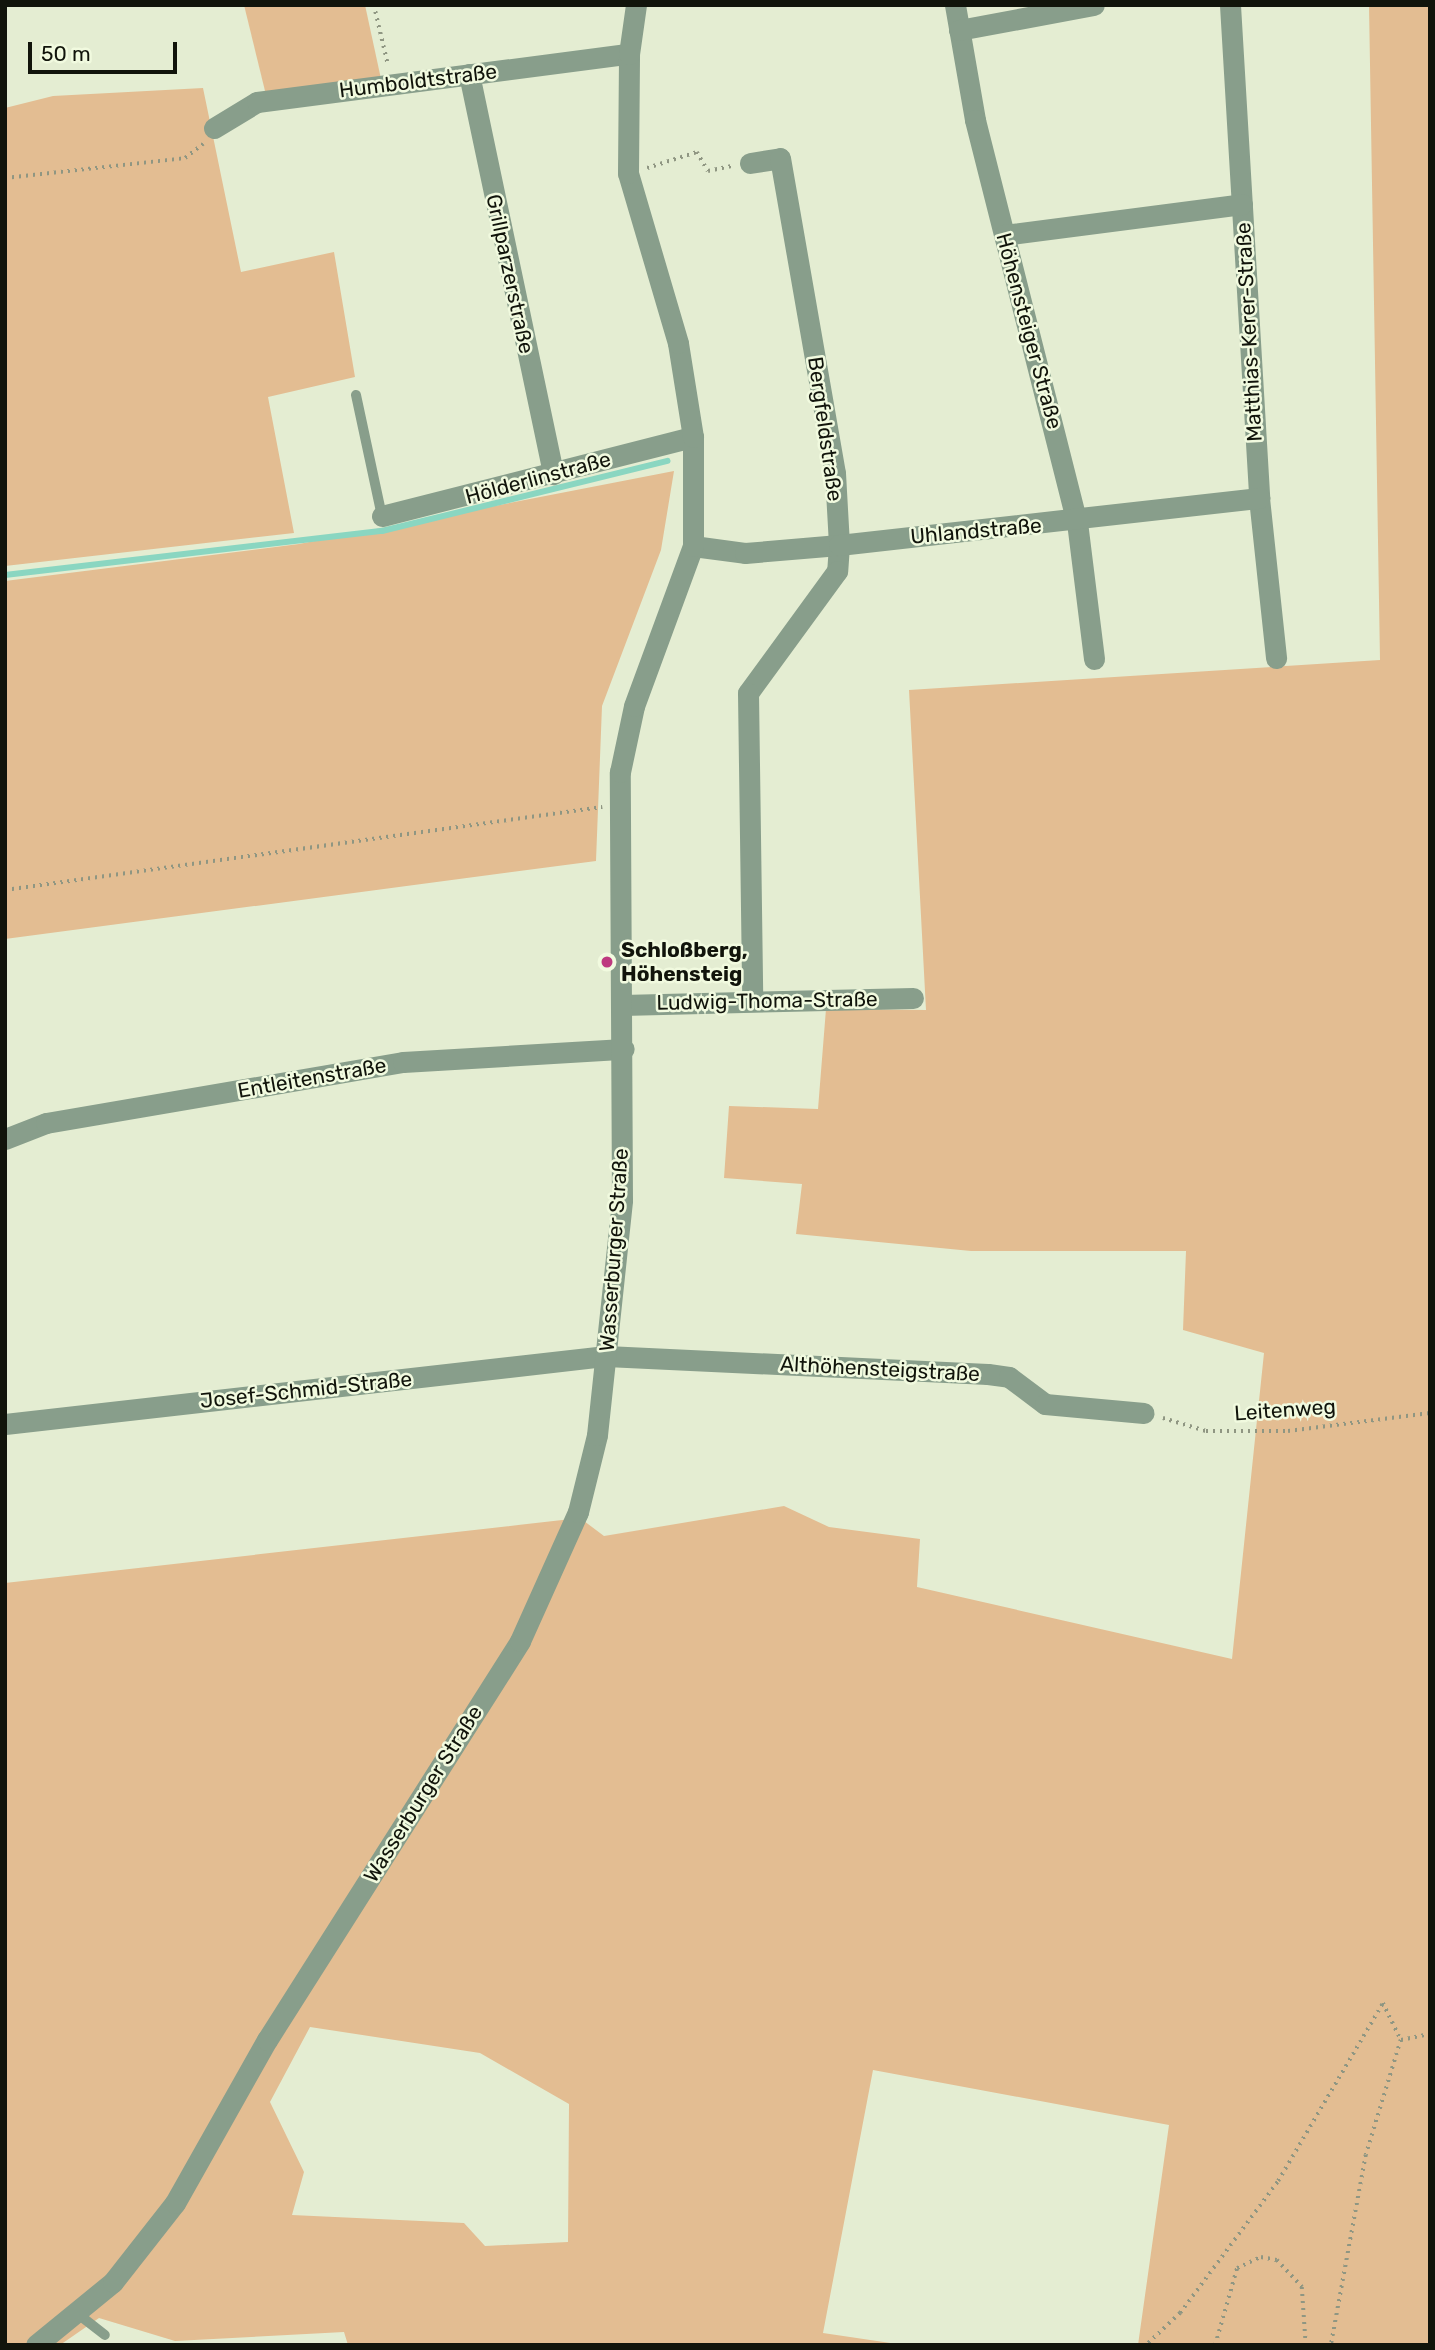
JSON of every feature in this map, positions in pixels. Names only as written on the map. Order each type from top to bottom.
[{"type":"street","name":"Wasserburger Straße","points":[[36,2345],[78,2314],[175,2203],[267,2040],[520,1641],[578,1512],[597,1435],[622,1200],[624,1049],[618,805],[634,706],[693,546],[693,437],[678,343],[628,173],[629,54],[636,5]]},
{"type":"street","name":"Höhensteiger Straße","points":[[955,5],[1004,234],[1077,522],[1094,659]]},
{"type":"street","points":[[959,30],[1094,5]]},
{"type":"street","name":"Matthias-Kerer-Straße","points":[[1230,5],[1259,498],[1276,658]]},
{"type":"street","name":"Humboldtstraße","points":[[214,128],[257,102],[629,54]]},
{"type":"street","name":"Grillparzerstraße","points":[[469,74],[552,474]]},
{"type":"street","name":"Bergfeldstraße","points":[[750,163],[780,158],[835,473],[839,545],[837,571],[748,693],[751,998]]},
{"type":"street","points":[[1004,234],[1242,204]]},
{"type":"street","name":"Hölderlinstraße","points":[[382,516],[693,437]]},
{"type":"street","name":"Uhlandstraße","points":[[693,546],[745,553],[1077,522],[1259,498]]},
{"type":"street","name":"Ludwig-Thoma-Straße","points":[[622,1005],[751,998],[913,998]]},
{"type":"street","name":"Entleitenstraße","points":[[5,1139],[46,1123],[403,1062],[624,1049]]},
{"type":"street","name":"Althöhensteigstraße","points":[[606,1356],[988,1374],[1009,1377],[1045,1404],[1144,1413]]},
{"type":"street","name":"Josef-Schmid-Straße","points":[[5,1424],[606,1356]]},
{"type":"lane","points":[[356,395],[382,516]]},
{"type":"lane","points":[[78,2314],[105,2335]]},
{"type":"path","points":[[374,5],[393,83]]},
{"type":"path","points":[[5,178],[185,158],[214,128]]},
{"type":"path","points":[[628,173],[697,152],[708,171],[750,163]]},
{"type":"path","points":[[5,890],[410,829],[618,805]]},
{"type":"path","name":"Leitenweg","points":[[1144,1413],[1206,1431],[1288,1430],[1430,1413]]},
{"type":"path","points":[[1148,2343],[1180,2313],[1278,2181],[1382,2003],[1401,2040],[1366,2155],[1331,2345]]},
{"type":"path","points":[[1401,2040],[1430,2034]]},
{"type":"path","points":[[1215,2345],[1237,2268],[1261,2257],[1277,2260],[1302,2287],[1306,2345]]},
{"type":"shaded area","points":[[244,5],[365,5],[381,79],[266,95]]},
{"type":"shaded area","points":[[1369,5],[1430,5],[1430,2345],[1138,2345],[1169,2125],[873,2070],[823,2333],[904,2345],[348,2345],[344,2332],[175,2341],[99,2318],[60,2345],[5,2345],[5,1583],[580,1518],[604,1536],[784,1506],[829,1527],[920,1539],[917,1587],[1232,1659],[1264,1353],[1183,1330],[1186,1251],[971,1251],[796,1234],[802,1184],[724,1178],[729,1106],[818,1109],[826,1009],[926,1010],[909,690],[1380,660]],"holes":[[[310,2027],[480,2053],[569,2104],[568,2242],[485,2246],[464,2223],[292,2215],[304,2172],[270,2102]]]},
{"type":"shaded area","points":[[203,88],[241,272],[334,252],[355,377],[268,397],[294,533],[5,566],[5,108],[53,96]]},
{"type":"shaded area","points":[[674,471],[661,550],[602,706],[596,861],[5,939],[5,581],[299,544]]},
{"type":"waterway","points":[[5,575],[382,531],[668,461]]},
{"type":"place","name":"Schloßberg, Höhensteig","points":[[607,962]]}]
